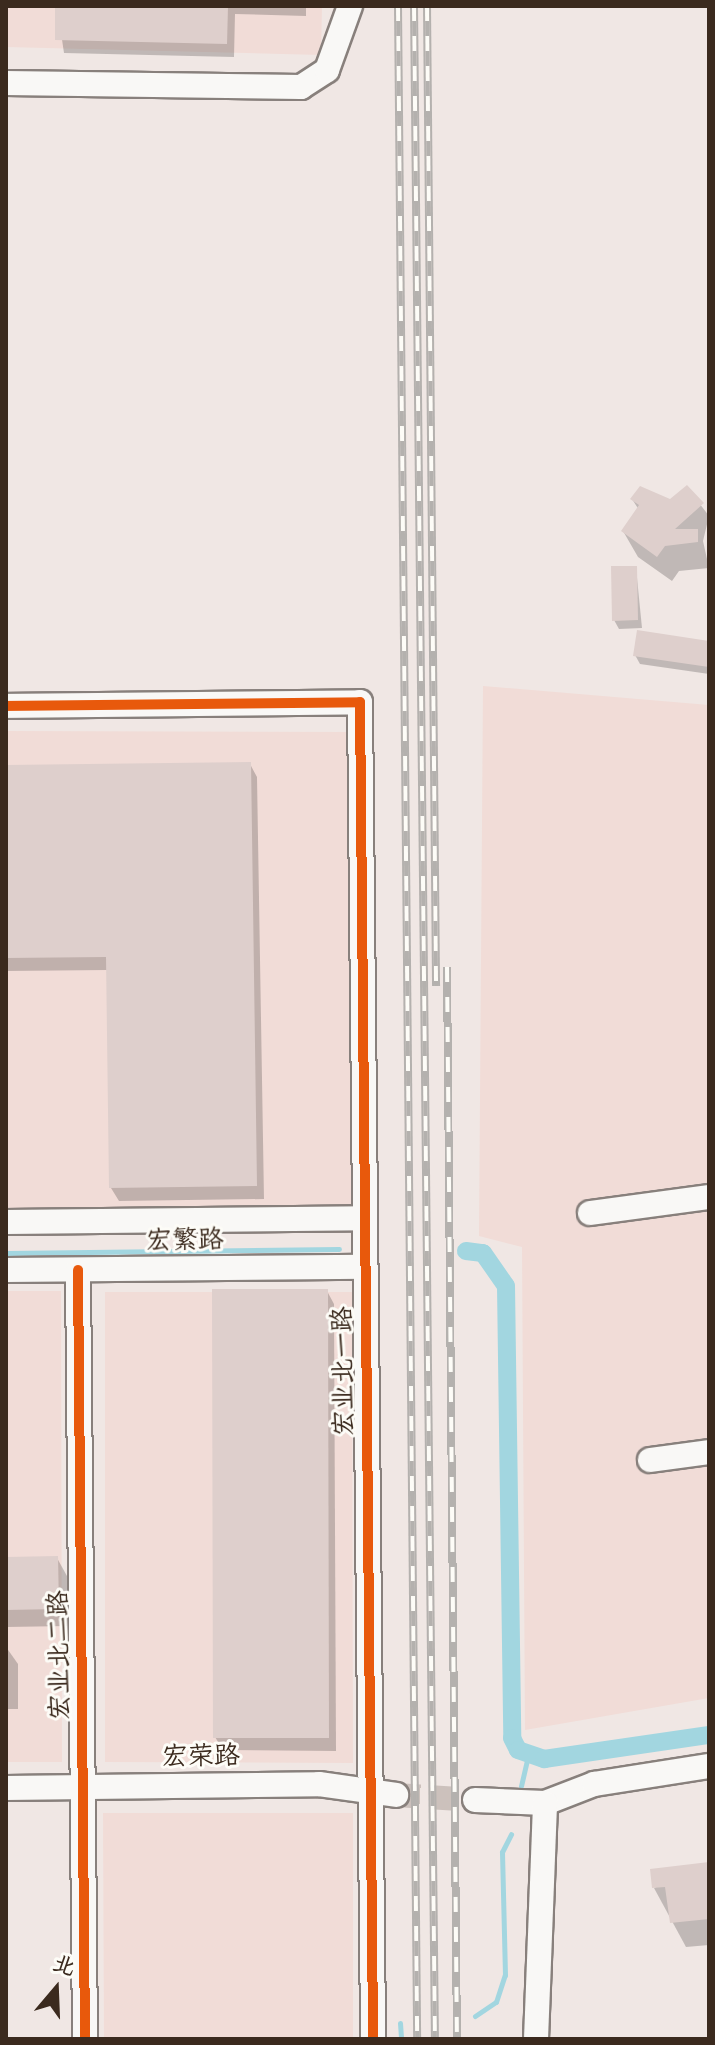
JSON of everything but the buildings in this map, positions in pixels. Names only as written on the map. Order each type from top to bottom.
[{"type":"street","points":[[6,83],[301,87],[336,56],[350,6]]},
{"type":"street","name":"宏业北一路","points":[[6,706],[360,702],[373,2039]]},
{"type":"street","points":[[590,1213],[709,1197]]},
{"type":"street","points":[[6,1222],[365,1218]]},
{"type":"street","name":"宏繁路","points":[[6,1270],[365,1267]]},
{"type":"street","name":"宏业北二路","points":[[78,1270],[85,2039]]},
{"type":"street","points":[[650,1460],[709,1452]]},
{"type":"street","points":[[475,1800],[545,1803],[594,1784],[709,1766]]},
{"type":"street","name":"宏荣路","points":[[6,1788],[319,1784],[396,1795]]},
{"type":"street","points":[[536,2039],[545,1803]]},
{"type":"shaded area","points":[[6,6],[322,6],[321,55],[6,47]]},
{"type":"shaded area","points":[[483,686],[709,705],[709,1698],[525,1730],[522,1247],[479,1236]]},
{"type":"shaded area","points":[[6,731],[352,732],[352,1212],[6,1211]]},
{"type":"shaded area","points":[[6,1291],[61,1291],[62,1762],[6,1762]]},
{"type":"shaded area","points":[[105,1292],[352,1292],[353,1763],[105,1762]]},
{"type":"shaded area","points":[[103,1813],[353,1813],[353,2039],[104,2039]]},
{"type":"waterway","points":[[6,1253],[339,1249]]},
{"type":"waterway","points":[[466,1251],[483,1253],[506,1286],[512,1738],[518,1750],[544,1759],[709,1735]]},
{"type":"waterway","points":[[521,1786],[528,1756]]},
{"type":"waterway","points":[[475,2016],[496,2002],[505,1975],[502,1852],[511,1834]]},
{"type":"waterway","points":[[400,2023],[401,2039]]},
{"type":"tunnel","points":[[396,1795],[475,1800]]},
{"type":"railway","points":[[398,6],[417,2039]]},
{"type":"railway","points":[[414,6],[435,2039]]},
{"type":"railway","points":[[427,6],[436,986]]},
{"type":"railway","points":[[447,967],[457,2039]]},
{"type":"cycle path","points":[[6,706],[360,702],[373,2039]]},
{"type":"cycle path","points":[[78,1270],[85,2039]]}]
